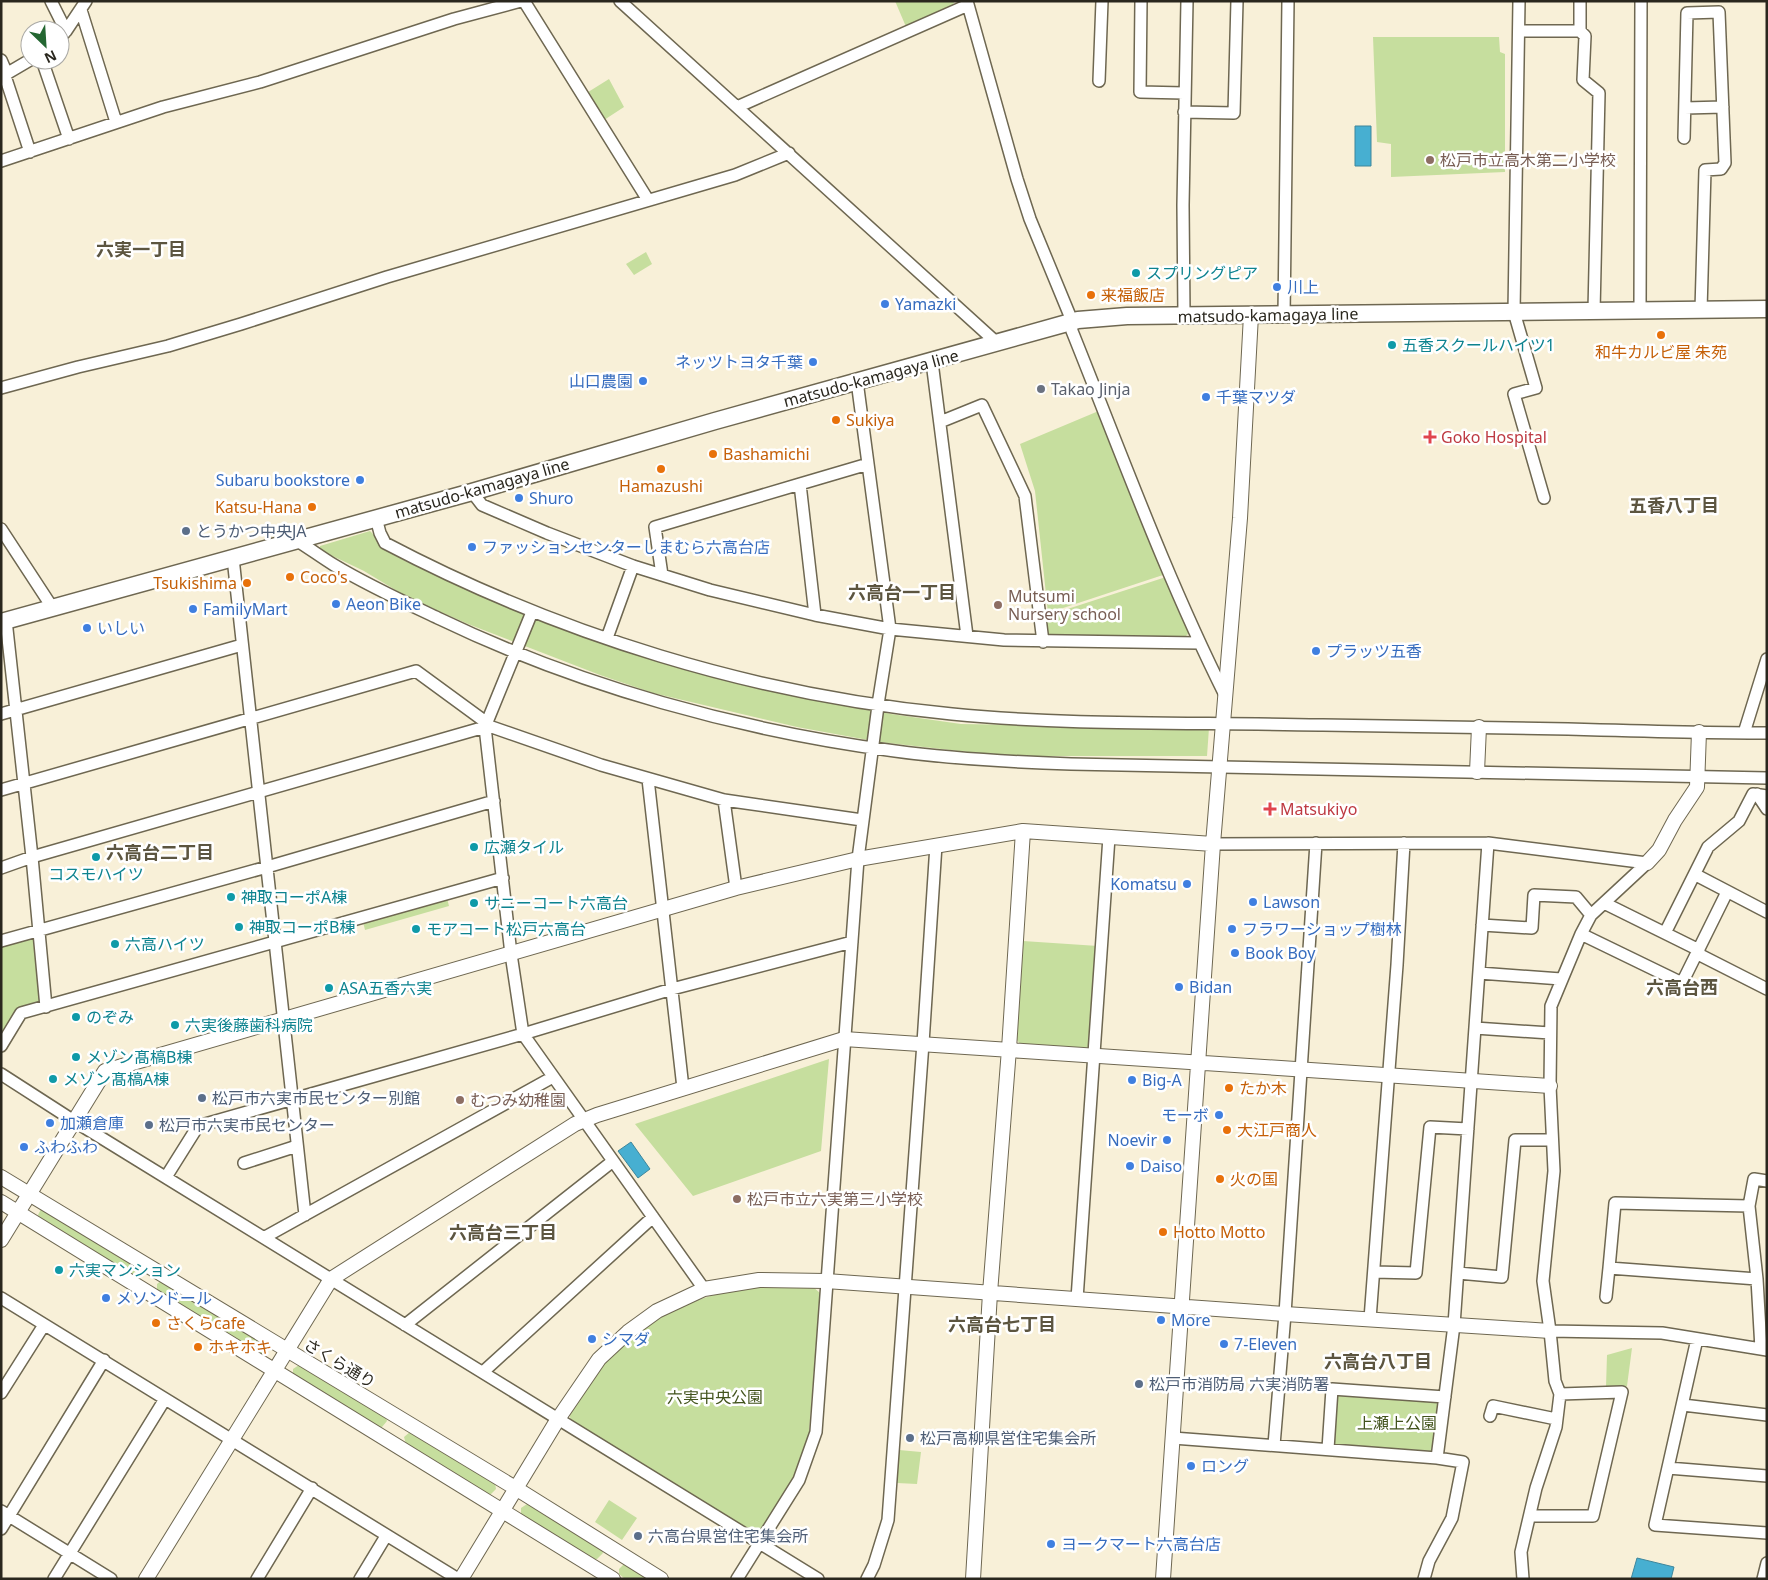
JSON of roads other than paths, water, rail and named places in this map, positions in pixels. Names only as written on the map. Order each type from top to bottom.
[{"type":"main road","name":"matsudo-kamagaya line","points":[[4,621],[472,492],[997,343],[1070,323],[1098,318],[1640,310],[1767,310]]},
{"type":"street","points":[[51,1],[58,20]]},
{"type":"street","points":[[1,161],[163,107],[260,82],[454,19],[522,1],[648,200]]},
{"type":"street","points":[[620,1],[997,343]]},
{"type":"street","points":[[1099,82],[1102,1]]},
{"type":"street","points":[[1141,1],[1140,92],[1184,93]]},
{"type":"street","points":[[1184,316],[1184,93],[1187,1]]},
{"type":"street","points":[[1184,112],[1234,113],[1237,1]]},
{"type":"street","points":[[1284,315],[1288,1]]},
{"type":"street","points":[[1519,1],[1514,312],[1536,388],[1514,394],[1544,498]]},
{"type":"street","points":[[1580,1],[1580,31]]},
{"type":"street","points":[[1640,310],[1641,1]]},
{"type":"street","points":[[737,107],[967,3],[1030,219],[1070,316],[1070,323],[1113,436],[1199,644],[1225,695]]},
{"type":"street","points":[[70,25],[84,6]]},
{"type":"street","points":[[84,6],[116,122]]},
{"type":"street","points":[[1684,138],[1687,13],[1719,12],[1725,163],[1721,169],[1705,170],[1701,310]]},
{"type":"street","points":[[1519,31],[1580,31],[1585,36],[1583,80],[1598,93],[1594,311]]},
{"type":"street","points":[[1,60],[4,76],[30,152]]},
{"type":"street","points":[[4,76],[20,66]]},
{"type":"street","points":[[45,70],[69,139]]},
{"type":"street","points":[[1685,108],[1723,107]]},
{"type":"street","points":[[1,388],[78,367],[168,346],[387,277],[735,175],[789,153]]},
{"type":"street","points":[[1163,1579],[1213,844],[1240,518],[1251,315]]},
{"type":"street","points":[[932,362],[967,636]]},
{"type":"street","points":[[738,1579],[798,1480],[816,1432],[858,859],[878,704],[890,629],[857,382]]},
{"type":"street","points":[[940,422],[982,405],[1025,496],[1043,642]]},
{"type":"street","points":[[662,575],[655,527],[868,464]]},
{"type":"street","points":[[800,484],[816,615]]},
{"type":"street","points":[[472,492],[482,505],[632,566],[710,590],[816,615],[890,629],[1004,640],[1199,644]]},
{"type":"street","points":[[376,518],[385,543],[532,612],[640,650],[728,674],[776,686],[878,704],[949,714],[1017,719],[1767,733]]},
{"type":"street","points":[[1,529],[52,607]]},
{"type":"street","points":[[296,540],[335,565],[388,594],[447,623],[516,652],[589,679],[706,714],[794,735],[872,748],[1001,762],[1761,778],[1759,795],[1767,809]]},
{"type":"street","points":[[233,558],[305,1215]]},
{"type":"street","points":[[607,638],[632,566]]},
{"type":"street","points":[[532,612],[486,725],[511,954],[522,1034],[704,1289]]},
{"type":"street","points":[[4,621],[16,710],[46,1006]]},
{"type":"street","points":[[1,714],[242,645]]},
{"type":"street","points":[[1744,733],[1767,658]]},
{"type":"street","points":[[1,790],[416,671],[486,725],[601,765],[724,800],[862,820]]},
{"type":"street","points":[[1,868],[32,857],[486,725]]},
{"type":"street","points":[[1478,727],[1478,772]]},
{"type":"street","points":[[1523,1579],[1521,1552],[1531,1516],[1536,1488],[1551,1446],[1560,1394],[1554,1381],[1543,1281],[1554,1171],[1551,1140],[1550,1086],[1551,1006],[1561,979],[1591,915],[1659,850],[1675,820],[1697,787],[1699,732]]},
{"type":"street","points":[[648,779],[683,1088]]},
{"type":"street","points":[[1665,933],[1696,875],[1708,847],[1738,822],[1753,794],[1759,795]]},
{"type":"street","points":[[724,800],[736,888]]},
{"type":"street","points":[[1,941],[494,801]]},
{"type":"street","points":[[1,1240],[104,1071],[736,888],[858,859],[1024,831],[1213,844],[1488,843],[1647,862]]},
{"type":"street","points":[[973,1579],[990,1293],[1024,831]]},
{"type":"street","points":[[1078,1299],[1109,836]]},
{"type":"street","points":[[1370,1319],[1389,1076],[1404,843]]},
{"type":"street","points":[[1438,1458],[1454,1325],[1488,843]]},
{"type":"street","points":[[1274,1445],[1310,960],[1316,844]]},
{"type":"street","points":[[866,1579],[874,1564],[888,1520],[936,845]]},
{"type":"street","points":[[1696,875],[1767,912]]},
{"type":"street","points":[[1,1046],[21,1013],[503,878]]},
{"type":"street","points":[[1581,934],[1682,983],[1728,892]]},
{"type":"street","points":[[1482,926],[1532,928],[1534,895],[1576,897],[1591,915]]},
{"type":"street","points":[[1604,903],[1665,933],[1767,989]]},
{"type":"street","points":[[166,1177],[198,1126],[522,1034],[672,989],[852,942]]},
{"type":"street","points":[[1479,973],[1561,979]]},
{"type":"street","points":[[1475,1028],[1550,1033]]},
{"type":"street","points":[[146,1579],[331,1279],[575,1124],[597,1115],[844,1039],[1550,1086]]},
{"type":"street","points":[[1,1074],[74,1121],[818,1579]]},
{"type":"street","points":[[265,1238],[553,1077]]},
{"type":"street","points":[[1374,1272],[1416,1273],[1430,1127],[1468,1129]]},
{"type":"street","points":[[1458,1274],[1502,1277],[1515,1140],[1551,1140]]},
{"type":"street","points":[[244,1163],[297,1146]]},
{"type":"street","points":[[405,1325],[613,1161]]},
{"type":"street","name":"さくら通り","points":[[1,1177],[517,1489],[661,1579]]},
{"type":"street","points":[[1,1298],[312,1488],[386,1536],[459,1579],[517,1489],[558,1419],[599,1359],[628,1332],[657,1311],[704,1289],[759,1280],[826,1281],[1454,1325],[1550,1331],[1662,1334],[1764,1350],[1749,1206],[1754,1179],[1767,1182]]},
{"type":"street","points":[[1,1202],[614,1579]]},
{"type":"street","points":[[1606,1297],[1615,1204],[1749,1206]]},
{"type":"street","points":[[483,1372],[653,1217]]},
{"type":"street","points":[[1609,1268],[1757,1279]]},
{"type":"street","points":[[1,1394],[44,1325]]},
{"type":"street","points":[[1697,1339],[1655,1525],[1767,1532]]},
{"type":"street","points":[[1,1529],[5,1514],[104,1360]]},
{"type":"street","points":[[1328,1449],[1332,1389],[1445,1397]]},
{"type":"street","points":[[1531,1516],[1593,1516],[1622,1392],[1560,1394]]},
{"type":"street","points":[[54,1579],[164,1399]]},
{"type":"street","points":[[1683,1405],[1767,1415]]},
{"type":"street","points":[[1490,1416],[1493,1406],[1556,1419]]},
{"type":"street","points":[[1173,1438],[1438,1458],[1463,1462],[1452,1518],[1428,1561],[1424,1579]]},
{"type":"street","points":[[1668,1468],[1767,1476]]},
{"type":"street","points":[[257,1579],[312,1488]]},
{"type":"street","points":[[5,1514],[111,1579]]},
{"type":"street","points":[[360,1579],[386,1536]]},
{"type":"street","points":[[1763,1579],[1767,1563]]},
{"type":"water","points":[[1355,126],[1371,126],[1371,166],[1355,166]]},
{"type":"water","points":[[631,1142],[650,1169],[638,1178],[618,1151]]},
{"type":"water","points":[[1637,1558],[1674,1567],[1671,1579],[1631,1579]]},
{"type":"place","name":"松戸市立高木第二小学校","points":[[1430,160]]},
{"type":"place","name":"スプリングピア","points":[[1136,273]]},
{"type":"place","name":"川上","points":[[1277,287]]},
{"type":"place","name":"来福飯店","points":[[1091,295]]},
{"type":"place","name":"Yamazki","points":[[885,304]]},
{"type":"place","name":"和牛カルビ屋 朱苑","points":[[1661,335]]},
{"type":"place","name":"五香スクールハイツ1","points":[[1392,345]]},
{"type":"place","name":"ネッツトヨタ千葉","points":[[813,362]]},
{"type":"place","name":"山口農園","points":[[643,381]]},
{"type":"place","name":"Takao Jinja","points":[[1041,389]]},
{"type":"place","name":"千葉マツダ","points":[[1206,397]]},
{"type":"place","name":"Sukiya","points":[[836,420]]},
{"type":"place","name":"Goko Hospital","points":[[1430,437]]},
{"type":"place","name":"Bashamichi","points":[[713,454]]},
{"type":"place","name":"Hamazushi","points":[[661,469]]},
{"type":"place","name":"Subaru bookstore","points":[[360,480]]},
{"type":"place","name":"Shuro","points":[[519,498]]},
{"type":"place","name":"Katsu-Hana","points":[[312,507]]},
{"type":"place","name":"とうかつ中央JA","points":[[186,531]]},
{"type":"place","name":"ファッションセンターしまむら六高台店","points":[[472,547]]},
{"type":"place","name":"Coco's","points":[[290,577]]},
{"type":"place","name":"Tsukishima","points":[[247,583]]},
{"type":"place","name":"Aeon Bike","points":[[336,604]]},
{"type":"place","name":"Mutsumi Nursery school","points":[[998,605]]},
{"type":"place","name":"FamilyMart","points":[[193,609]]},
{"type":"place","name":"いしい","points":[[87,628]]},
{"type":"place","name":"プラッツ五香","points":[[1316,651]]},
{"type":"place","name":"Matsukiyo","points":[[1270,809]]},
{"type":"place","name":"広瀬タイル","points":[[474,847]]},
{"type":"place","name":"コスモハイツ","points":[[96,857]]},
{"type":"place","name":"Komatsu","points":[[1187,884]]},
{"type":"place","name":"神取コーポA棟","points":[[231,897]]},
{"type":"place","name":"Lawson","points":[[1253,902]]},
{"type":"place","name":"サニーコート六高台","points":[[474,903]]},
{"type":"place","name":"神取コーポB棟","points":[[239,927]]},
{"type":"place","name":"モアコート松戸六高台","points":[[416,929]]},
{"type":"place","name":"フラワーショップ樹林","points":[[1232,929]]},
{"type":"place","name":"六高ハイツ","points":[[115,944]]},
{"type":"place","name":"Book Boy","points":[[1235,953]]},
{"type":"place","name":"Bidan","points":[[1179,987]]},
{"type":"place","name":"ASA五香六実","points":[[329,988]]},
{"type":"place","name":"のぞみ","points":[[76,1017]]},
{"type":"place","name":"六実後藤歯科病院","points":[[175,1025]]},
{"type":"place","name":"メゾン髙槁B棟","points":[[76,1057]]},
{"type":"place","name":"メゾン髙槁A棟","points":[[53,1079]]},
{"type":"place","name":"Big-A","points":[[1132,1080]]},
{"type":"place","name":"たか木","points":[[1229,1088]]},
{"type":"place","name":"松戸市六実市民センター別館","points":[[202,1098]]},
{"type":"place","name":"むつみ幼稚園","points":[[460,1100]]},
{"type":"place","name":"モーボ","points":[[1219,1115]]},
{"type":"place","name":"加瀬倉庫","points":[[50,1123]]},
{"type":"place","name":"松戸市六実市民センター","points":[[149,1125]]},
{"type":"place","name":"大江戸商人","points":[[1227,1130]]},
{"type":"place","name":"Noevir","points":[[1167,1140]]},
{"type":"place","name":"ふわふわ","points":[[24,1147]]},
{"type":"place","name":"Daiso","points":[[1130,1166]]},
{"type":"place","name":"火の国","points":[[1220,1179]]},
{"type":"place","name":"松戸市立六実第三小学校","points":[[737,1199]]},
{"type":"place","name":"Hotto Motto","points":[[1163,1232]]},
{"type":"place","name":"六実マンション","points":[[59,1270]]},
{"type":"place","name":"メソンドール","points":[[106,1298]]},
{"type":"place","name":"More","points":[[1161,1320]]},
{"type":"place","name":"さくらcafe","points":[[156,1323]]},
{"type":"place","name":"シマダ","points":[[592,1339]]},
{"type":"place","name":"7-Eleven","points":[[1224,1344]]},
{"type":"place","name":"ホキホキ","points":[[198,1347]]},
{"type":"place","name":"松戸市消防局 六実消防署","points":[[1139,1384]]},
{"type":"place","name":"松戸高柳県営住宅集会所","points":[[910,1438]]},
{"type":"place","name":"ロング","points":[[1191,1466]]},
{"type":"place","name":"六高台県営住宅集会所","points":[[638,1536]]},
{"type":"place","name":"ヨークマート六高台店","points":[[1051,1544]]},
{"type":"district","name":"六実一丁目","points":[[141,249]]},
{"type":"district","name":"五香八丁目","points":[[1674,505]]},
{"type":"district","name":"六高台一丁目","points":[[902,592]]},
{"type":"district","name":"六高台二丁目","points":[[160,852]]},
{"type":"district","name":"六高台西","points":[[1682,987]]},
{"type":"district","name":"六高台三丁目","points":[[503,1232]]},
{"type":"district","name":"六高台七丁目","points":[[1002,1324]]},
{"type":"district","name":"六高台八丁目","points":[[1378,1361]]},
{"type":"park label","name":"六実中央公園","points":[[715,1397]]},
{"type":"park label","name":"上瀬上公園","points":[[1397,1423]]}]
